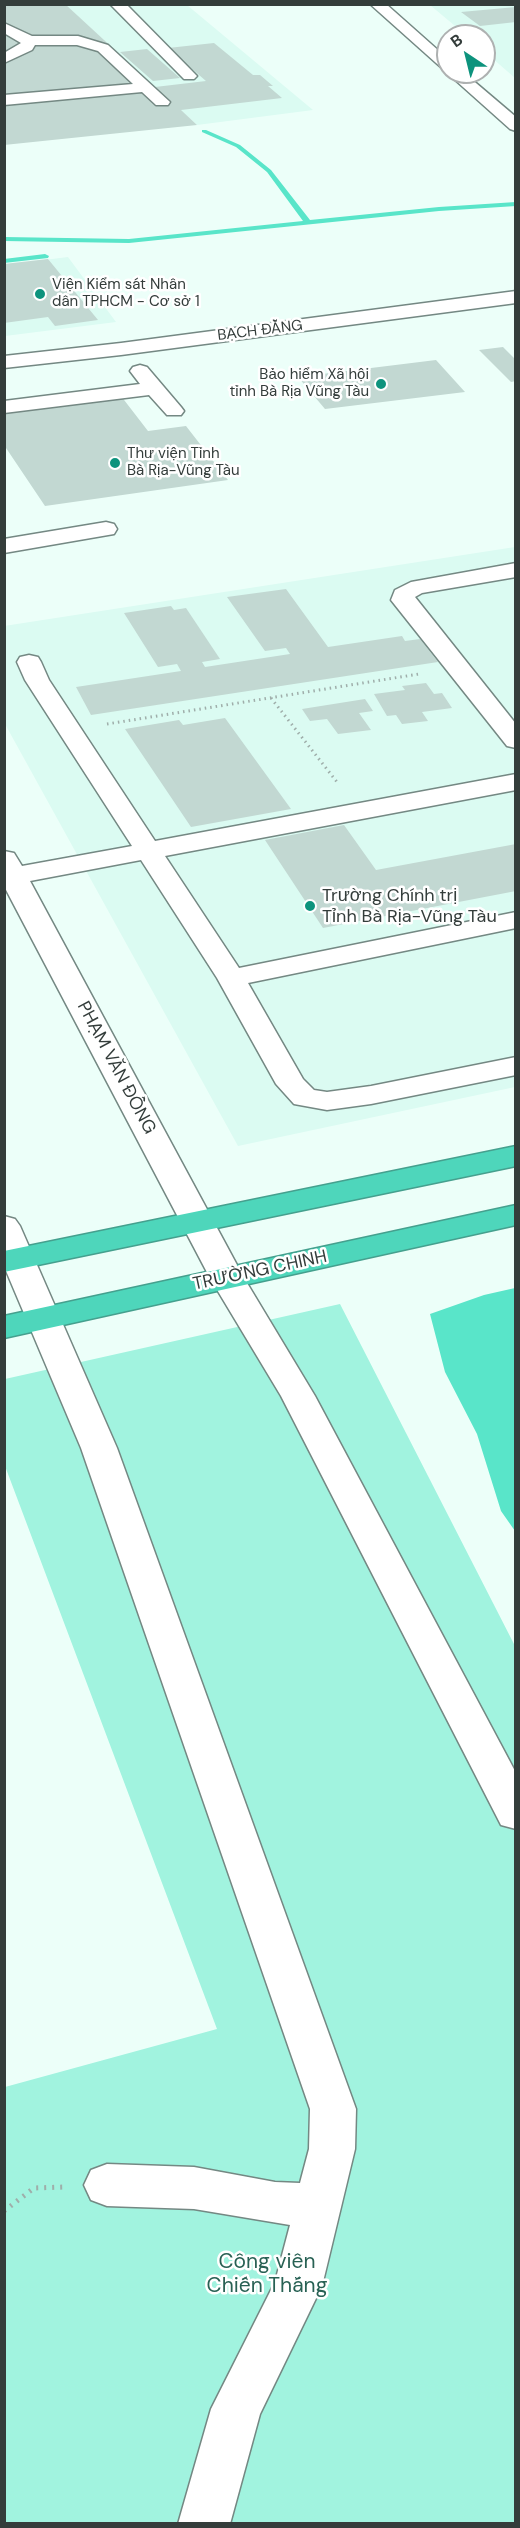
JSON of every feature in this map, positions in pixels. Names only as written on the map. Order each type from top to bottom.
[{"type":"highway","points":[[11,1260],[516,1156]]},
{"type":"highway","name":"TRƯỜNG CHINH","points":[[24,1323],[516,1215]]},
{"type":"street","points":[[117,4],[189,76]]},
{"type":"street","points":[[377,4],[436,56]]},
{"type":"street","points":[[4,27],[30,41],[70,40],[96,45],[162,102]]},
{"type":"street","points":[[4,59],[27,47],[30,41]]},
{"type":"street","points":[[468,84],[516,126]]},
{"type":"street","points":[[4,100],[146,87]]},
{"type":"street","name":"BẠCH ĐẰNG","points":[[302,307],[516,280]]},
{"type":"street","name":"BẠCH ĐẰNG","points":[[4,362],[121,349],[516,297]]},
{"type":"street","points":[[4,344],[40,339]]},
{"type":"street","points":[[121,349],[174,411]]},
{"type":"street","points":[[4,407],[155,388]]},
{"type":"street","points":[[4,546],[106,529]]},
{"type":"street","points":[[516,570],[419,587],[403,595],[403,600],[516,741]]},
{"type":"street","points":[[29,662],[37,680],[231,978],[291,1084],[305,1098],[327,1101],[371,1095],[516,1066]]},
{"type":"street","points":[[9,867],[149,851],[516,782]]},
{"type":"street","name":"PHẠM VĂN ĐỒNG","points":[[9,867],[227,1278],[298,1396],[516,1813]]},
{"type":"street","points":[[231,978],[516,920]]},
{"type":"street","points":[[4,1226],[24,1323],[99,1448],[333,2109],[332,2149],[298,2286],[236,2409],[204,2523]]},
{"type":"street","points":[[107,2185],[194,2188],[275,2202],[318,2205]]},
{"type":"path","points":[[70,730],[456,668]]},
{"type":"path","points":[[271,698],[360,811]]},
{"type":"path","points":[[4,2211],[34,2188],[107,2185]]},
{"type":"shaded area","points":[[65,5],[187,5],[313,110],[197,125]]},
{"type":"shaded area","points":[[430,5],[515,5],[515,78],[496,61],[496,24],[453,24]]},
{"type":"shaded area","name":"Viện Kiểm sát Nhân dân TPHCM - Cơ sở 1","points":[[68,257],[116,322],[5,336],[4,265]]},
{"type":"shaded area","name":"Trường Chính trị Tỉnh Bà Rịa-Vũng Tàu","points":[[515,547],[515,1087],[238,1146],[5,724],[4,626]]},
{"type":"shaded area","points":[[516,1288],[515,1531],[501,1511],[477,1434],[445,1372],[430,1314],[484,1295]]},
{"type":"green space","name":"Công viên Chiến Thắng","points":[[340,1304],[515,1646],[515,2523],[5,2523],[5,2087],[217,2029],[5,1466],[5,1379]]},
{"type":"building","points":[[4,4],[65,4],[155,87],[206,81],[168,48],[214,43],[253,75],[260,75],[273,86],[268,86],[282,98],[181,110],[197,125],[4,145]]},
{"type":"building","points":[[516,7],[516,22],[477,24],[461,12]]},
{"type":"building","points":[[147,49],[180,78],[153,81],[120,52]]},
{"type":"building","name":"Viện Kiểm sát Nhân dân TPHCM - Cơ sở 1","points":[[48,259],[98,320],[55,326],[48,317],[4,323],[4,264]]},
{"type":"building","points":[[503,347],[516,360],[516,381],[511,382],[479,350]]},
{"type":"building","name":"Bảo hiểm Xã hội tỉnh Bà Rịa Vũng Tàu","points":[[436,360],[465,392],[325,409],[298,377]]},
{"type":"building","name":"Thư viện Tỉnh Bà Rịa-Vũng Tàu","points":[[121,396],[148,431],[186,426],[228,480],[45,506],[4,445],[4,412]]},
{"type":"building","points":[[286,589],[328,647],[402,636],[405,641],[420,639],[438,662],[91,715],[76,687],[181,671],[177,664],[158,667],[124,613],[171,606],[174,610],[186,608],[220,659],[202,662],[205,667],[290,654],[286,648],[265,651],[227,597]]},
{"type":"building","points":[[426,683],[434,694],[442,693],[452,708],[422,712],[428,721],[402,724],[396,715],[387,716],[374,694],[405,690],[402,686]]},
{"type":"building","points":[[365,699],[373,711],[359,713],[371,730],[338,734],[327,719],[310,721],[302,709]]},
{"type":"building","points":[[225,718],[291,809],[191,827],[125,729],[179,720],[183,725]]},
{"type":"building","points":[[344,825],[376,870],[516,844],[516,891],[323,928],[265,840]]},
{"type":"waterway","points":[[204,131],[238,146],[269,171],[308,223]]},
{"type":"waterway","points":[[308,223],[439,209],[516,204]]},
{"type":"waterway","points":[[4,239],[129,241],[308,223]]},
{"type":"waterway","points":[[4,261],[45,256]]},
{"type":"place","name":"Viện Kiểm sát Nhân dân TPHCM - Cơ sở 1","points":[[40,294]]},
{"type":"place","name":"Bảo hiểm Xã hội tỉnh Bà Rịa Vũng Tàu","points":[[381,384]]},
{"type":"place","name":"Thư viện Tỉnh Bà Rịa-Vũng Tàu","points":[[115,463]]},
{"type":"place","name":"Trường Chính trị Tỉnh Bà Rịa-Vũng Tàu","points":[[310,906]]}]
